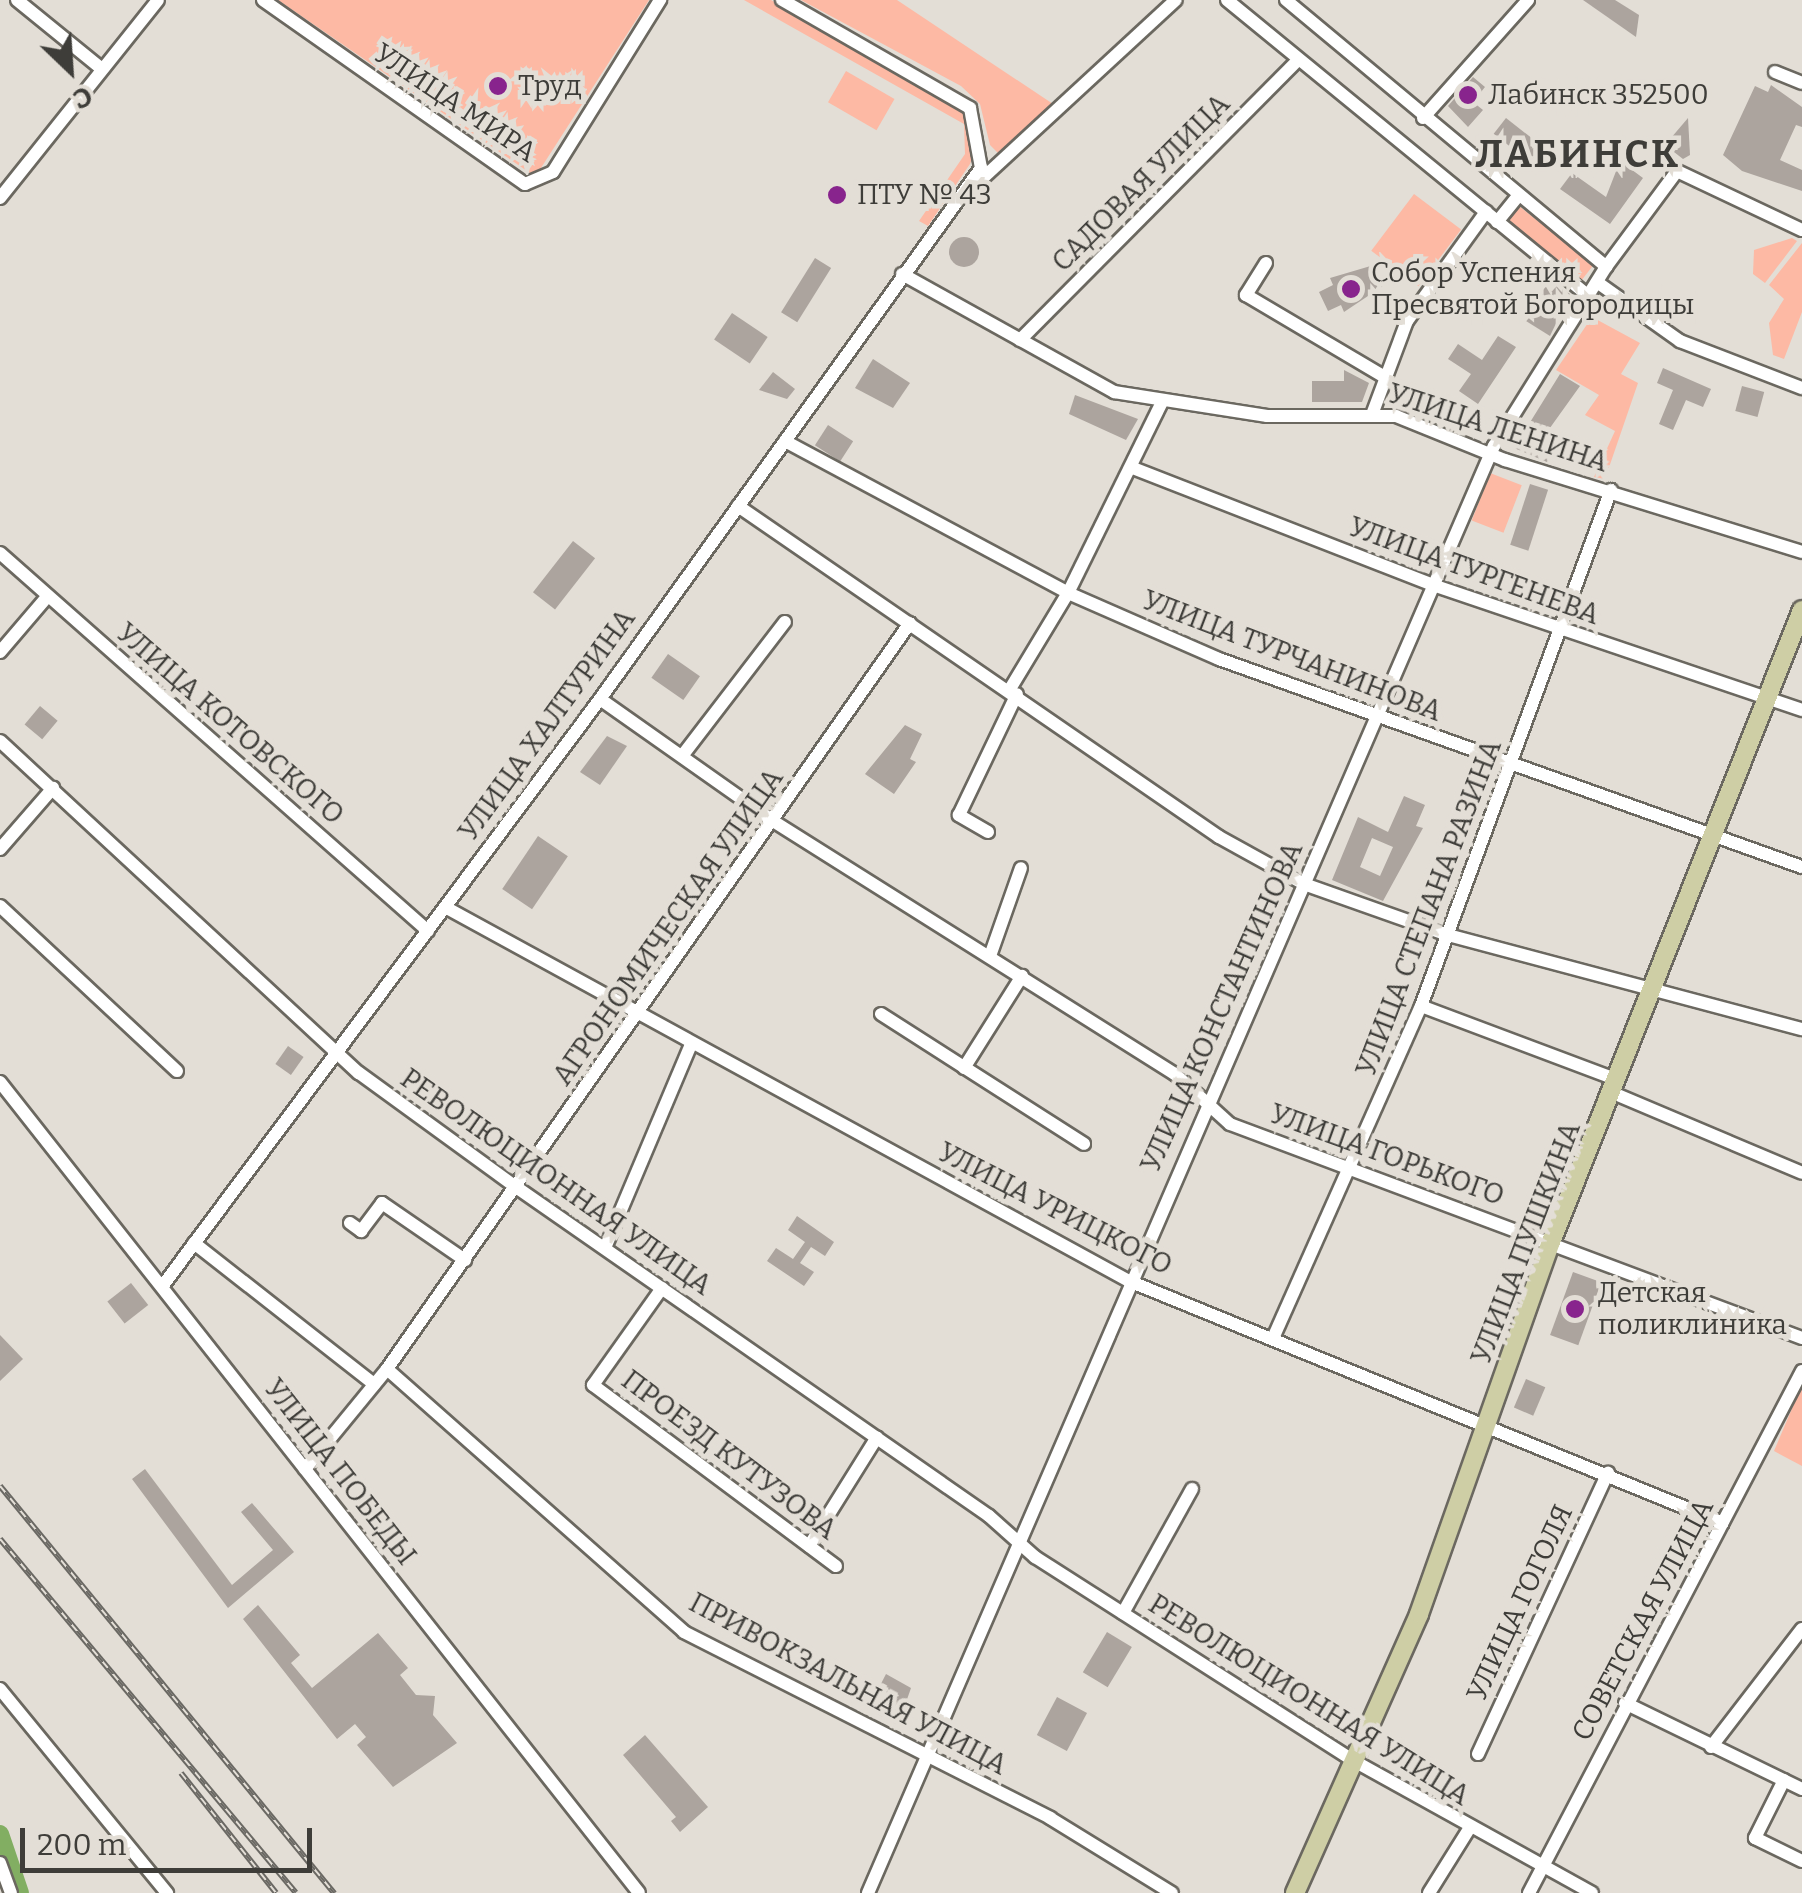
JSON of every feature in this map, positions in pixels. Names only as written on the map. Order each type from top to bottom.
[{"type":"main road","name":"УЛИЦА ПУШКИНА","points":[[1294,1893],[1354,1761],[1488,1422],[1551,1242],[1770,699],[1802,610]]},
{"type":"street","points":[[16,0],[102,69]]},
{"type":"street","points":[[32,12],[43,0]]},
{"type":"street","points":[[3,189],[158,0]]},
{"type":"street","name":"УЛИЦА МИРА","points":[[263,0],[524,184],[553,172],[660,0]]},
{"type":"street","name":"УЛИЦА ХАЛТУРИНА","points":[[164,1284],[600,699],[900,277],[966,191],[983,148],[977,118],[956,96],[782,0]]},
{"type":"street","name":"УЛИЦА ХАЛТУРИНА","points":[[966,191],[994,175],[1176,0]]},
{"type":"street","points":[[1227,0],[1588,296]]},
{"type":"street","points":[[1423,118],[1528,0]]},
{"type":"street","points":[[1292,2],[1423,118],[1606,267]]},
{"type":"street","name":"САДОВАЯ УЛИЦА","points":[[1020,340],[1298,61]]},
{"type":"street","points":[[1775,72],[1802,84]]},
{"type":"street","name":"УЛИЦА КОНСТАНТИНОВА","points":[[868,1893],[1128,1281],[1491,455],[1606,267],[1677,172],[1802,230]]},
{"type":"street","points":[[1374,412],[1382,376],[1418,303],[1492,217],[1517,197]]},
{"type":"street","points":[[1266,263],[1246,295],[1382,376]]},
{"type":"street","points":[[900,277],[1108,396],[1259,422],[1392,422],[1491,455]]},
{"type":"street","name":"УЛИЦА ЛЕНИНА","points":[[900,277],[1114,392],[1160,407],[1268,416],[1374,412],[1491,455],[1802,552]]},
{"type":"street","points":[[1597,282],[1680,341],[1802,388]]},
{"type":"street","points":[[988,832],[958,815],[1013,692],[1068,593],[1160,407]]},
{"type":"street","name":"УЛИЦА ТУРЧАНИНОВА","points":[[785,441],[1068,593],[1510,768],[1802,867]]},
{"type":"street","name":"УЛИЦА ТУРГЕНЕВА","points":[[1132,468],[1433,586],[1802,710]]},
{"type":"street","name":"УЛИЦА СТЕПАНА РАЗИНА","points":[[1274,1336],[1353,1169],[1421,1006],[1611,490]]},
{"type":"street","points":[[738,506],[1220,837],[1304,884],[1448,934],[1653,984],[1802,1028]]},
{"type":"street","name":"УЛИЦА КОТОВСКОГО","points":[[0,553],[428,931]]},
{"type":"street","points":[[0,652],[47,597]]},
{"type":"street","points":[[682,756],[785,622]]},
{"type":"street","name":"АГРОНОМИЧЕСКАЯ УЛИЦА","points":[[305,1468],[387,1370],[910,623]]},
{"type":"street","name":"УЛИЦА ГОРЬКОГО","points":[[600,699],[773,821],[1022,976],[1207,1101],[1230,1124],[1802,1338]]},
{"type":"street","name":"РЕВОЛЮЦИОННАЯ УЛИЦА","points":[[0,741],[339,1051],[516,1187],[1123,1613],[1354,1761],[1540,1869],[1592,1893]]},
{"type":"street","points":[[0,849],[53,788]]},
{"type":"street","points":[[990,956],[1021,868]]},
{"type":"street","points":[[0,906],[177,1070]]},
{"type":"street","name":"УЛИЦА УРИЦКОГО","points":[[445,907],[1128,1281],[1488,1422],[1723,1524]]},
{"type":"street","points":[[964,1068],[1022,976]]},
{"type":"street","points":[[1421,1006],[1615,1086],[1802,1173]]},
{"type":"street","points":[[881,1014],[1084,1144]]},
{"type":"street","points":[[604,1248],[691,1044]]},
{"type":"street","name":"УЛИЦА ПОБЕДЫ","points":[[0,1082],[164,1284],[639,1893]]},
{"type":"street","points":[[350,1223],[360,1231],[382,1203],[465,1260]]},
{"type":"street","points":[[194,1243],[374,1384]]},
{"type":"street","name":"ПРОЕЗД КУТУЗОВА","points":[[662,1288],[593,1385],[836,1566]]},
{"type":"street","name":"ПРИВОКЗАЛЬНАЯ УЛИЦА","points":[[387,1370],[684,1632],[928,1756],[1172,1893]]},
{"type":"street","name":"СОВЕТСКАЯ УЛИЦА","points":[[1529,1893],[1802,1371]]},
{"type":"street","points":[[809,1546],[877,1437]]},
{"type":"street","name":"УЛИЦА ГОГОЛЯ","points":[[1478,1754],[1608,1472]]},
{"type":"street","name":"РЕВОЛЮЦИОННАЯ УЛИЦА","points":[[1123,1613],[1192,1489]]},
{"type":"street","points":[[1710,1747],[1800,1633]]},
{"type":"street","points":[[0,1689],[167,1893]]},
{"type":"street","points":[[1625,1704],[1802,1789]]},
{"type":"street","points":[[1784,1780],[1755,1838],[1802,1860]]},
{"type":"street","name":"РЕВОЛЮЦИОННАЯ УЛИЦА","points":[[1429,1893],[1470,1829]]},
{"type":"street","points":[[0,1863],[10,1893]]},
{"type":"shaded area","name":"Труд","points":[[278,0],[649,0],[539,171],[530,173]]},
{"type":"shaded area","points":[[744,0],[771,0],[966,113],[974,151],[970,164],[928,226],[919,221],[965,154],[964,124]]},
{"type":"shaded area","points":[[801,0],[897,0],[1059,108],[1002,157],[990,145],[980,104],[961,86]]},
{"type":"shaded area","points":[[846,71],[894,99],[876,130],[828,102]]},
{"type":"shaded area","points":[[1414,194],[1461,230],[1418,286],[1371,251]]},
{"type":"shaded area","points":[[1519,206],[1594,264],[1582,280],[1507,222]]},
{"type":"shaded area","points":[[1792,238],[1797,241],[1765,283],[1753,274],[1754,250]]},
{"type":"shaded area","points":[[1802,243],[1802,312],[1784,359],[1773,355],[1769,323],[1784,299],[1769,285]]},
{"type":"shaded area","points":[[1592,317],[1640,343],[1621,374],[1638,383],[1605,479],[1594,477],[1615,431],[1585,415],[1599,395],[1556,370]]},
{"type":"shaded area","points":[[1490,473],[1522,485],[1503,533],[1472,521]]},
{"type":"shaded area","points":[[1802,1385],[1802,1466],[1774,1451]]},
{"type":"building","points":[[1583,0],[1615,0],[1639,15],[1636,37]]},
{"type":"building","name":"Лабинск 352500","points":[[1473,77],[1485,87],[1473,102],[1483,110],[1468,127],[1448,106]]},
{"type":"building","points":[[1771,85],[1802,107],[1802,127],[1796,125],[1780,160],[1802,170],[1802,191],[1742,171],[1723,155],[1755,86],[1768,92]]},
{"type":"building","points":[[1506,118],[1547,150],[1535,166],[1494,134]]},
{"type":"building","points":[[1688,118],[1690,155],[1683,159],[1665,145]]},
{"type":"building","points":[[1620,161],[1643,178],[1610,224],[1560,189],[1572,173],[1606,197]]},
{"type":"building","points":[[964,237],[975,241],[979,252],[975,263],[964,267],[953,263],[949,252],[953,241]]},
{"type":"building","points":[[815,258],[831,268],[797,322],[781,312]]},
{"type":"building","name":"Собор Успения Пресвятой Богородицы","points":[[1374,265],[1383,286],[1344,312],[1341,305],[1328,311],[1319,292],[1333,285],[1330,278]]},
{"type":"building","points":[[1547,279],[1570,294],[1550,336],[1523,319]]},
{"type":"building","points":[[732,313],[768,337],[750,364],[714,340]]},
{"type":"building","points":[[1498,336],[1516,347],[1478,404],[1459,391],[1471,374],[1448,359],[1458,344],[1482,360]]},
{"type":"building","points":[[873,359],[910,383],[893,408],[855,388]]},
{"type":"building","points":[[1663,368],[1711,389],[1703,407],[1686,400],[1673,430],[1659,424],[1673,390],[1657,383]]},
{"type":"building","points":[[1344,370],[1369,383],[1362,402],[1312,402],[1312,381],[1344,381]]},
{"type":"building","points":[[773,372],[795,389],[787,399],[759,390]]},
{"type":"building","points":[[1560,374],[1580,386],[1537,446],[1552,454],[1547,462],[1514,448]]},
{"type":"building","points":[[1742,386],[1764,392],[1757,417],[1735,411]]},
{"type":"building","points":[[1075,395],[1138,419],[1126,440],[1069,414]]},
{"type":"building","points":[[828,425],[853,441],[840,461],[815,445]]},
{"type":"building","points":[[1530,484],[1548,490],[1528,551],[1510,545]]},
{"type":"building","points":[[573,541],[595,558],[555,609],[533,592]]},
{"type":"building","points":[[668,654],[700,676],[683,700],[651,678]]},
{"type":"building","points":[[40,706],[58,721],[42,739],[25,724]]},
{"type":"building","points":[[905,725],[922,734],[910,759],[916,762],[894,794],[865,774]]},
{"type":"building","points":[[607,736],[627,746],[600,785],[580,772]]},
{"type":"building","points":[[1404,796],[1425,805],[1416,826],[1423,828],[1383,901],[1332,880],[1358,817],[1388,832]],"holes":[[[1372,838],[1393,847],[1380,876],[1360,867]]]},
{"type":"building","points":[[538,836],[568,856],[532,909],[502,889]]},
{"type":"building","points":[[288,1046],[304,1057],[291,1075],[275,1064]]},
{"type":"building","points":[[797,1216],[834,1242],[825,1256],[811,1247],[800,1263],[814,1272],[804,1286],[767,1261],[776,1248],[793,1259],[805,1242],[788,1230]]},
{"type":"building","name":"Детская поликлиника","points":[[1573,1272],[1601,1282],[1578,1345],[1550,1335]]},
{"type":"building","points":[[131,1283],[148,1305],[125,1324],[107,1301]]},
{"type":"building","points":[[0,1335],[23,1359],[0,1381]]},
{"type":"building","points":[[1526,1379],[1545,1387],[1533,1416],[1514,1408]]},
{"type":"building","points":[[145,1469],[232,1585],[273,1550],[241,1512],[252,1503],[294,1552],[228,1608],[132,1479]]},
{"type":"building","points":[[258,1605],[300,1655],[291,1663],[312,1688],[378,1633],[408,1668],[400,1675],[416,1695],[435,1696],[433,1715],[457,1743],[393,1787],[357,1745],[366,1737],[355,1724],[337,1739],[243,1619]]},
{"type":"building","points":[[1107,1632],[1132,1647],[1108,1687],[1083,1672]]},
{"type":"building","points":[[886,1674],[911,1688],[898,1725],[868,1709]]},
{"type":"building","points":[[1057,1697],[1087,1713],[1067,1751],[1037,1735]]},
{"type":"building","points":[[645,1735],[708,1807],[680,1832],[671,1821],[676,1817],[623,1755]]},
{"type":"waterway","points":[[0,1834],[20,1893]]},
{"type":"railway","points":[[0,1486],[334,1893]]},
{"type":"railway","points":[[0,1539],[296,1893]]},
{"type":"railway","points":[[181,1773],[276,1893]]},
{"type":"place","name":"Труд","points":[[498,86]]},
{"type":"place","name":"Лабинск 352500","points":[[1468,95]]},
{"type":"place","name":"ПТУ № 43","points":[[837,195]]},
{"type":"place","name":"Собор Успения Пресвятой Богородицы","points":[[1351,289]]},
{"type":"place","name":"Детская поликлиника","points":[[1575,1309]]},
{"type":"district","name":"ЛАБИНСК","points":[[1578,155]]}]
